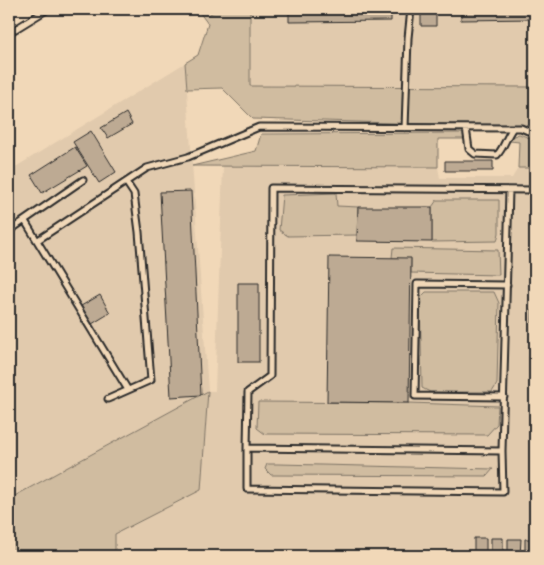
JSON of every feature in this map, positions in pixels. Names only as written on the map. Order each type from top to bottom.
[{"type":"lane","points":[[9,33],[48,9]]},
{"type":"lane","points":[[405,128],[408,38],[411,9]]},
{"type":"lane","points":[[38,240],[147,168],[188,157],[259,127],[521,128],[535,134]]},
{"type":"lane","points":[[466,128],[469,149],[475,154],[497,155],[513,128]]},
{"type":"lane","points":[[9,231],[83,180]]},
{"type":"lane","points":[[108,399],[152,380],[139,232],[134,194],[126,182]]},
{"type":"lane","points":[[509,190],[502,451],[503,492],[247,489],[248,392],[270,376],[271,188],[535,190]]},
{"type":"lane","points":[[25,221],[128,390]]},
{"type":"lane","points":[[504,397],[415,396],[417,284],[507,285]]},
{"type":"lane","points":[[247,448],[502,451]]},
{"type":"shaded area","points":[[197,9],[204,9],[208,15],[219,9],[250,9],[250,86],[535,87],[535,127],[253,119],[222,88],[187,89],[185,63],[198,55],[208,24]]},
{"type":"shaded area","points":[[250,9],[535,9],[535,87],[250,86]]},
{"type":"shaded area","points":[[185,63],[208,391],[215,391],[223,166],[438,167],[440,178],[512,178],[518,168],[535,168],[535,208],[531,209],[528,356],[535,356],[535,556],[115,556],[115,534],[201,490],[208,392],[9,499],[9,171]]},
{"type":"shaded area","points":[[460,133],[465,136],[463,139],[438,139],[438,167],[192,166],[256,151],[261,134]]},
{"type":"shaded area","points":[[519,134],[535,140],[535,168],[518,168],[519,142],[510,141],[511,137]]},
{"type":"shaded area","points":[[336,193],[337,206],[358,207],[357,235],[288,236],[279,230],[282,195]]},
{"type":"shaded area","points":[[437,200],[499,200],[499,233],[497,241],[432,242],[432,207]]},
{"type":"shaded area","points":[[534,214],[535,356],[531,356]]},
{"type":"shaded area","points":[[393,248],[498,250],[499,275],[411,273],[411,259],[392,258]]},
{"type":"shaded area","points":[[426,292],[494,292],[499,303],[497,384],[492,392],[430,392],[422,388],[420,298]]},
{"type":"shaded area","points":[[208,391],[201,490],[115,534],[115,556],[9,556],[9,499]]},
{"type":"shaded area","points":[[258,402],[409,403],[498,406],[497,424],[487,435],[265,434],[257,428]]},
{"type":"shaded area","points":[[267,464],[493,469],[487,476],[271,475],[265,469]]},
{"type":"building","points":[[289,9],[391,9],[391,21],[289,22]]},
{"type":"building","points":[[421,9],[436,9],[436,26],[421,26]]},
{"type":"building","points":[[461,9],[535,9],[535,19],[461,20]]},
{"type":"building","points":[[126,113],[132,124],[108,138],[101,128]]},
{"type":"building","points":[[91,131],[116,172],[99,183],[73,142]]},
{"type":"building","points":[[75,147],[87,166],[42,193],[31,175]]},
{"type":"building","points":[[445,161],[493,161],[493,171],[445,171]]},
{"type":"building","points":[[191,191],[201,395],[171,397],[160,192]]},
{"type":"building","points":[[358,207],[432,207],[432,242],[357,241]]},
{"type":"building","points":[[329,257],[411,258],[409,403],[327,402]]},
{"type":"building","points":[[238,283],[259,283],[259,362],[238,362]]},
{"type":"building","points":[[100,295],[110,313],[92,324],[81,306]]},
{"type":"building","points":[[474,538],[486,538],[486,556],[474,556]]},
{"type":"building","points":[[491,538],[503,538],[503,556],[491,556]]},
{"type":"building","points":[[508,539],[521,539],[520,556],[508,556]]},
{"type":"building","points":[[525,539],[535,539],[535,556],[525,556]]}]
